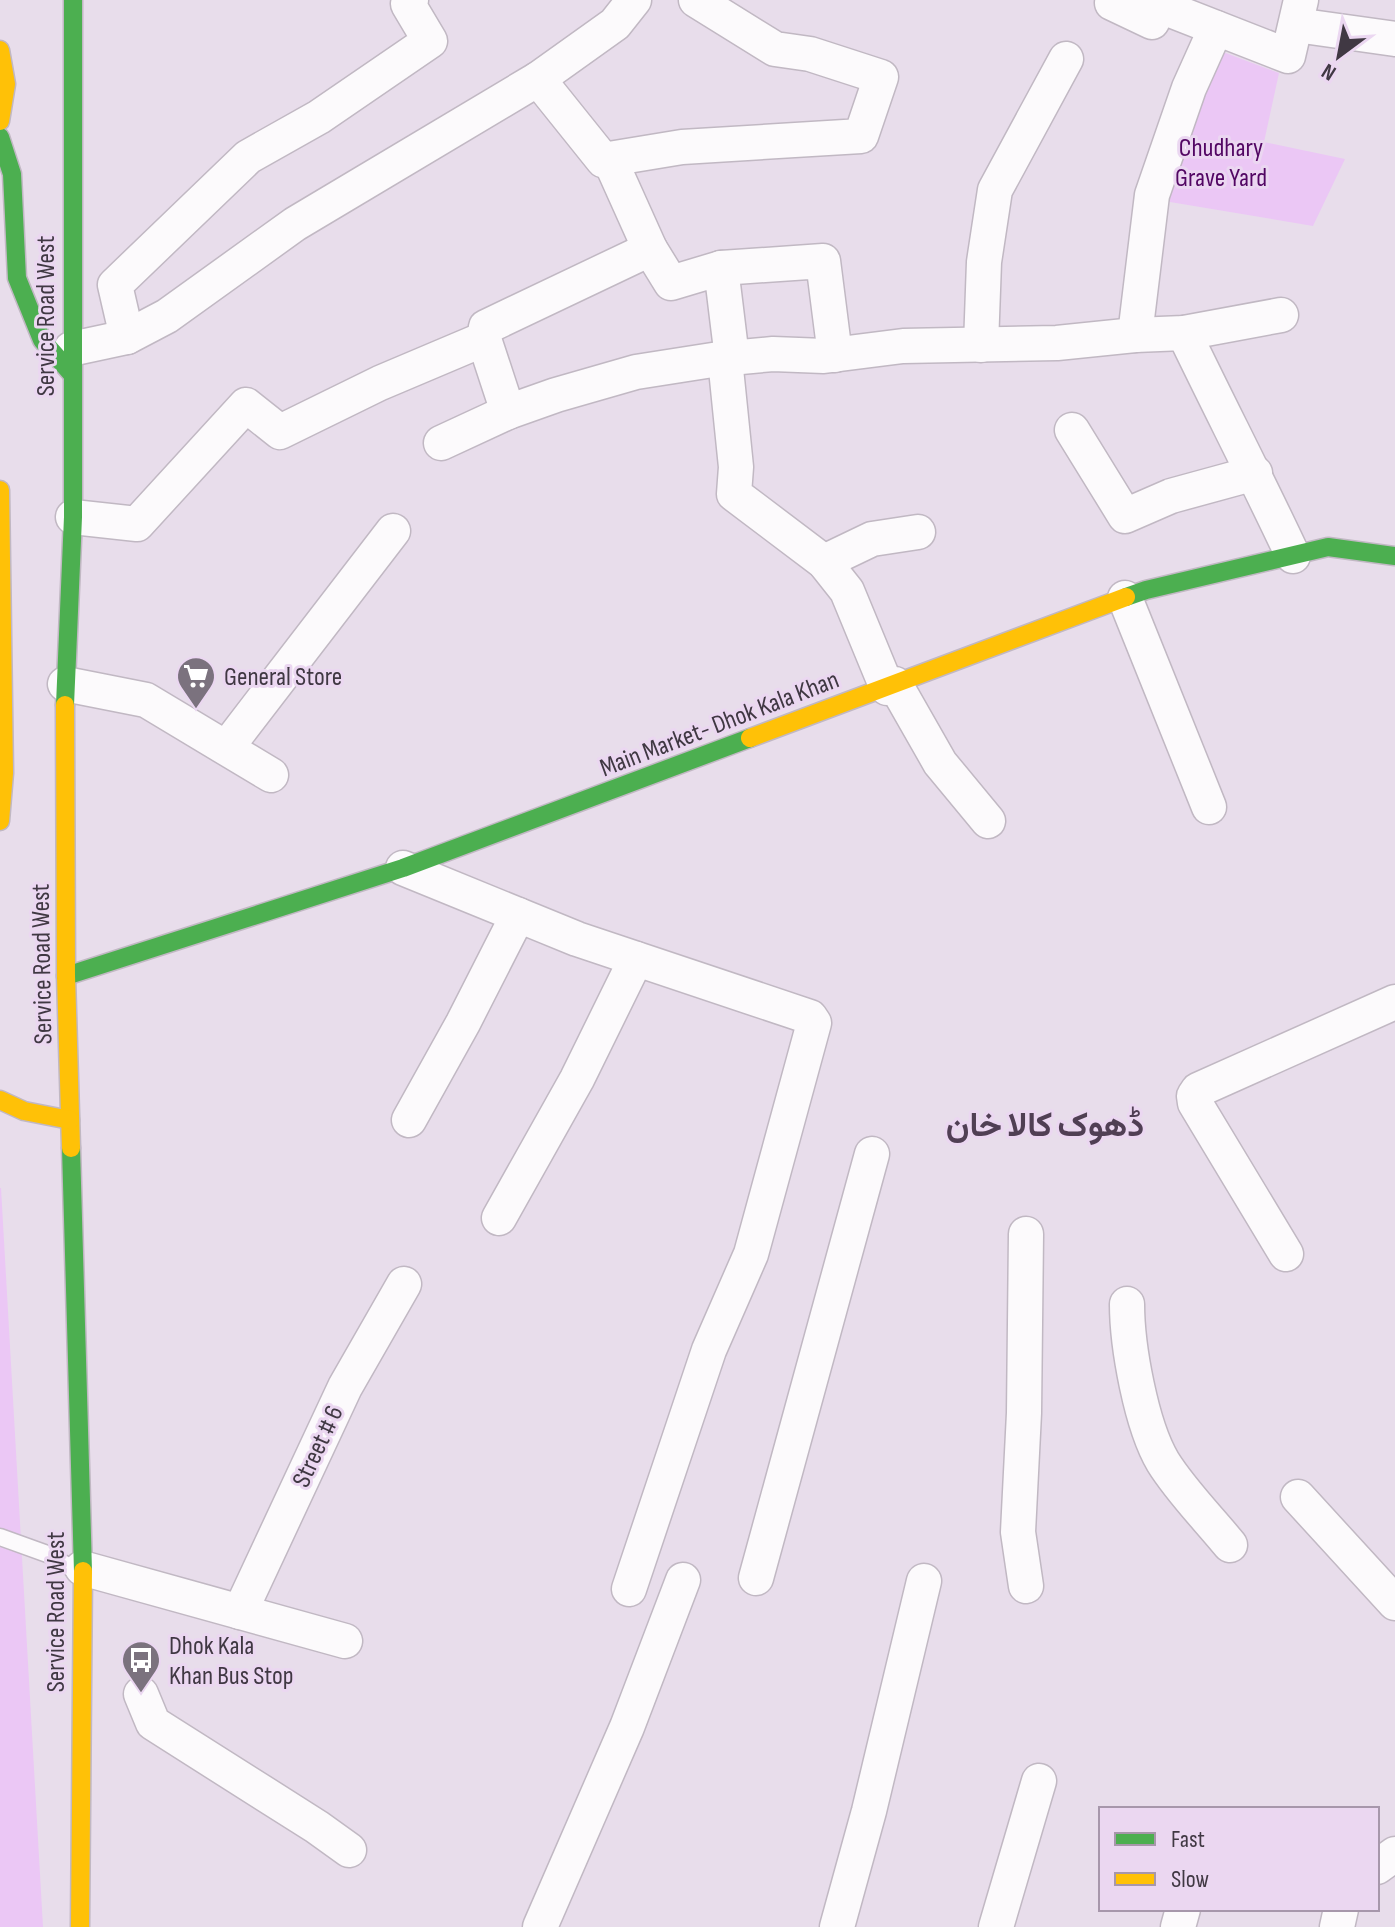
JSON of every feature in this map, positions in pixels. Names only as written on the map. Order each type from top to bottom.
[{"type":"street","name":"Service Road West","points":[[73,0],[73,517],[65,684],[66,976],[83,1572],[80,1927]]},
{"type":"street","points":[[127,337],[115,285],[248,157],[319,117],[430,41],[408,4],[411,0]]},
{"type":"street","points":[[0,137],[12,174],[17,278],[42,340],[71,361],[167,316],[295,224],[538,79],[615,24],[634,0]]},
{"type":"street","points":[[538,79],[603,160],[682,147],[861,136],[881,77],[810,54],[775,49],[696,0]]},
{"type":"street","points":[[1112,3],[1152,22],[1161,3],[1288,56],[1298,13],[1395,39]]},
{"type":"street","points":[[1135,335],[1152,195],[1189,88],[1216,28]]},
{"type":"street","points":[[0,50],[6,84],[0,121]]},
{"type":"street","points":[[981,345],[984,262],[995,190],[1066,59]]},
{"type":"street","points":[[610,160],[650,249],[671,283],[721,268],[823,261],[835,355]]},
{"type":"street","points":[[508,412],[484,339],[486,327],[650,249]]},
{"type":"street","points":[[721,268],[736,467],[734,494],[824,562],[847,591],[891,686],[940,763],[988,821]]},
{"type":"street","points":[[441,443],[508,412],[636,372],[773,354],[835,355],[903,346],[1057,343],[1184,333],[1281,315]]},
{"type":"street","points":[[1184,333],[1293,556]]},
{"type":"street","points":[[73,517],[137,524],[246,405],[280,432],[380,383],[484,339]]},
{"type":"street","points":[[1072,430],[1125,516],[1171,496],[1255,473]]},
{"type":"street","points":[[0,490],[4,773],[0,821]]},
{"type":"street","points":[[227,747],[393,531]]},
{"type":"street","points":[[824,562],[872,539],[918,532]]},
{"type":"street","name":"Main Market- Dhok Kala Khan","points":[[66,976],[403,868],[1146,590],[1328,547],[1395,556]]},
{"type":"street","points":[[1125,598],[1209,807]]},
{"type":"street","points":[[65,684],[146,700],[271,775]]},
{"type":"street","points":[[403,868],[636,959],[810,1017],[814,1023],[751,1254],[709,1350],[629,1589]]},
{"type":"street","points":[[409,1120],[518,915]]},
{"type":"street","points":[[499,1218],[577,1079],[636,959]]},
{"type":"street","points":[[1286,1254],[1195,1103],[1194,1096],[1198,1090],[1395,1002]]},
{"type":"street","points":[[0,1100],[8,1106],[70,1120]]},
{"type":"street","points":[[756,1578],[872,1154]]},
{"type":"street","points":[[1026,1234],[1024,1413],[1018,1532],[1026,1586]]},
{"type":"street","name":"Street # 6","points":[[240,1612],[345,1387],[404,1284]]},
{"type":"street","points":[[1127,1304],[1127,1331],[1146,1421],[1163,1461],[1230,1545]]},
{"type":"street","points":[[1298,1497],[1395,1603]]},
{"type":"street","points":[[83,1572],[345,1641]]},
{"type":"street","points":[[540,1927],[627,1727],[683,1580]]},
{"type":"street","points":[[837,1927],[869,1811],[924,1581]]},
{"type":"street","points":[[141,1694],[153,1723],[349,1850]]},
{"type":"street","points":[[996,1927],[1039,1781]]},
{"type":"lane","points":[[0,1537],[50,1555],[83,1572]]},
{"type":"green space","name":"Chudhary Grave Yard","points":[[1215,49],[1279,73],[1264,142],[1345,159],[1313,226],[1158,200]]},
{"type":"green space","points":[[1,1188],[43,1927],[0,1927]]},
{"type":"traffic: fast","points":[[65,705],[73,517],[73,0]]},
{"type":"traffic: fast","points":[[0,137],[12,174],[17,278],[42,340],[71,373]]},
{"type":"traffic: fast","points":[[1126,597],[1328,547],[1395,556]]},
{"type":"traffic: fast","points":[[66,976],[403,868],[750,738]]},
{"type":"traffic: fast","points":[[71,1148],[83,1571]]},
{"type":"traffic: slow","points":[[0,50],[6,84],[0,121]]},
{"type":"traffic: slow","points":[[0,490],[4,773],[0,821]]},
{"type":"traffic: slow","points":[[750,738],[1126,597]]},
{"type":"traffic: slow","points":[[65,705],[66,976],[71,1148]]},
{"type":"traffic: slow","points":[[0,1100],[24,1111],[70,1120]]},
{"type":"traffic: slow","points":[[80,1927],[83,1571]]},
{"type":"place","name":"General Store","points":[[196,710]]},
{"type":"place","name":"Dhok Kala Khan Bus Stop","points":[[141,1694]]},
{"type":"district","name":"ڈھوک کالا خان","points":[[1045,1124]]}]
